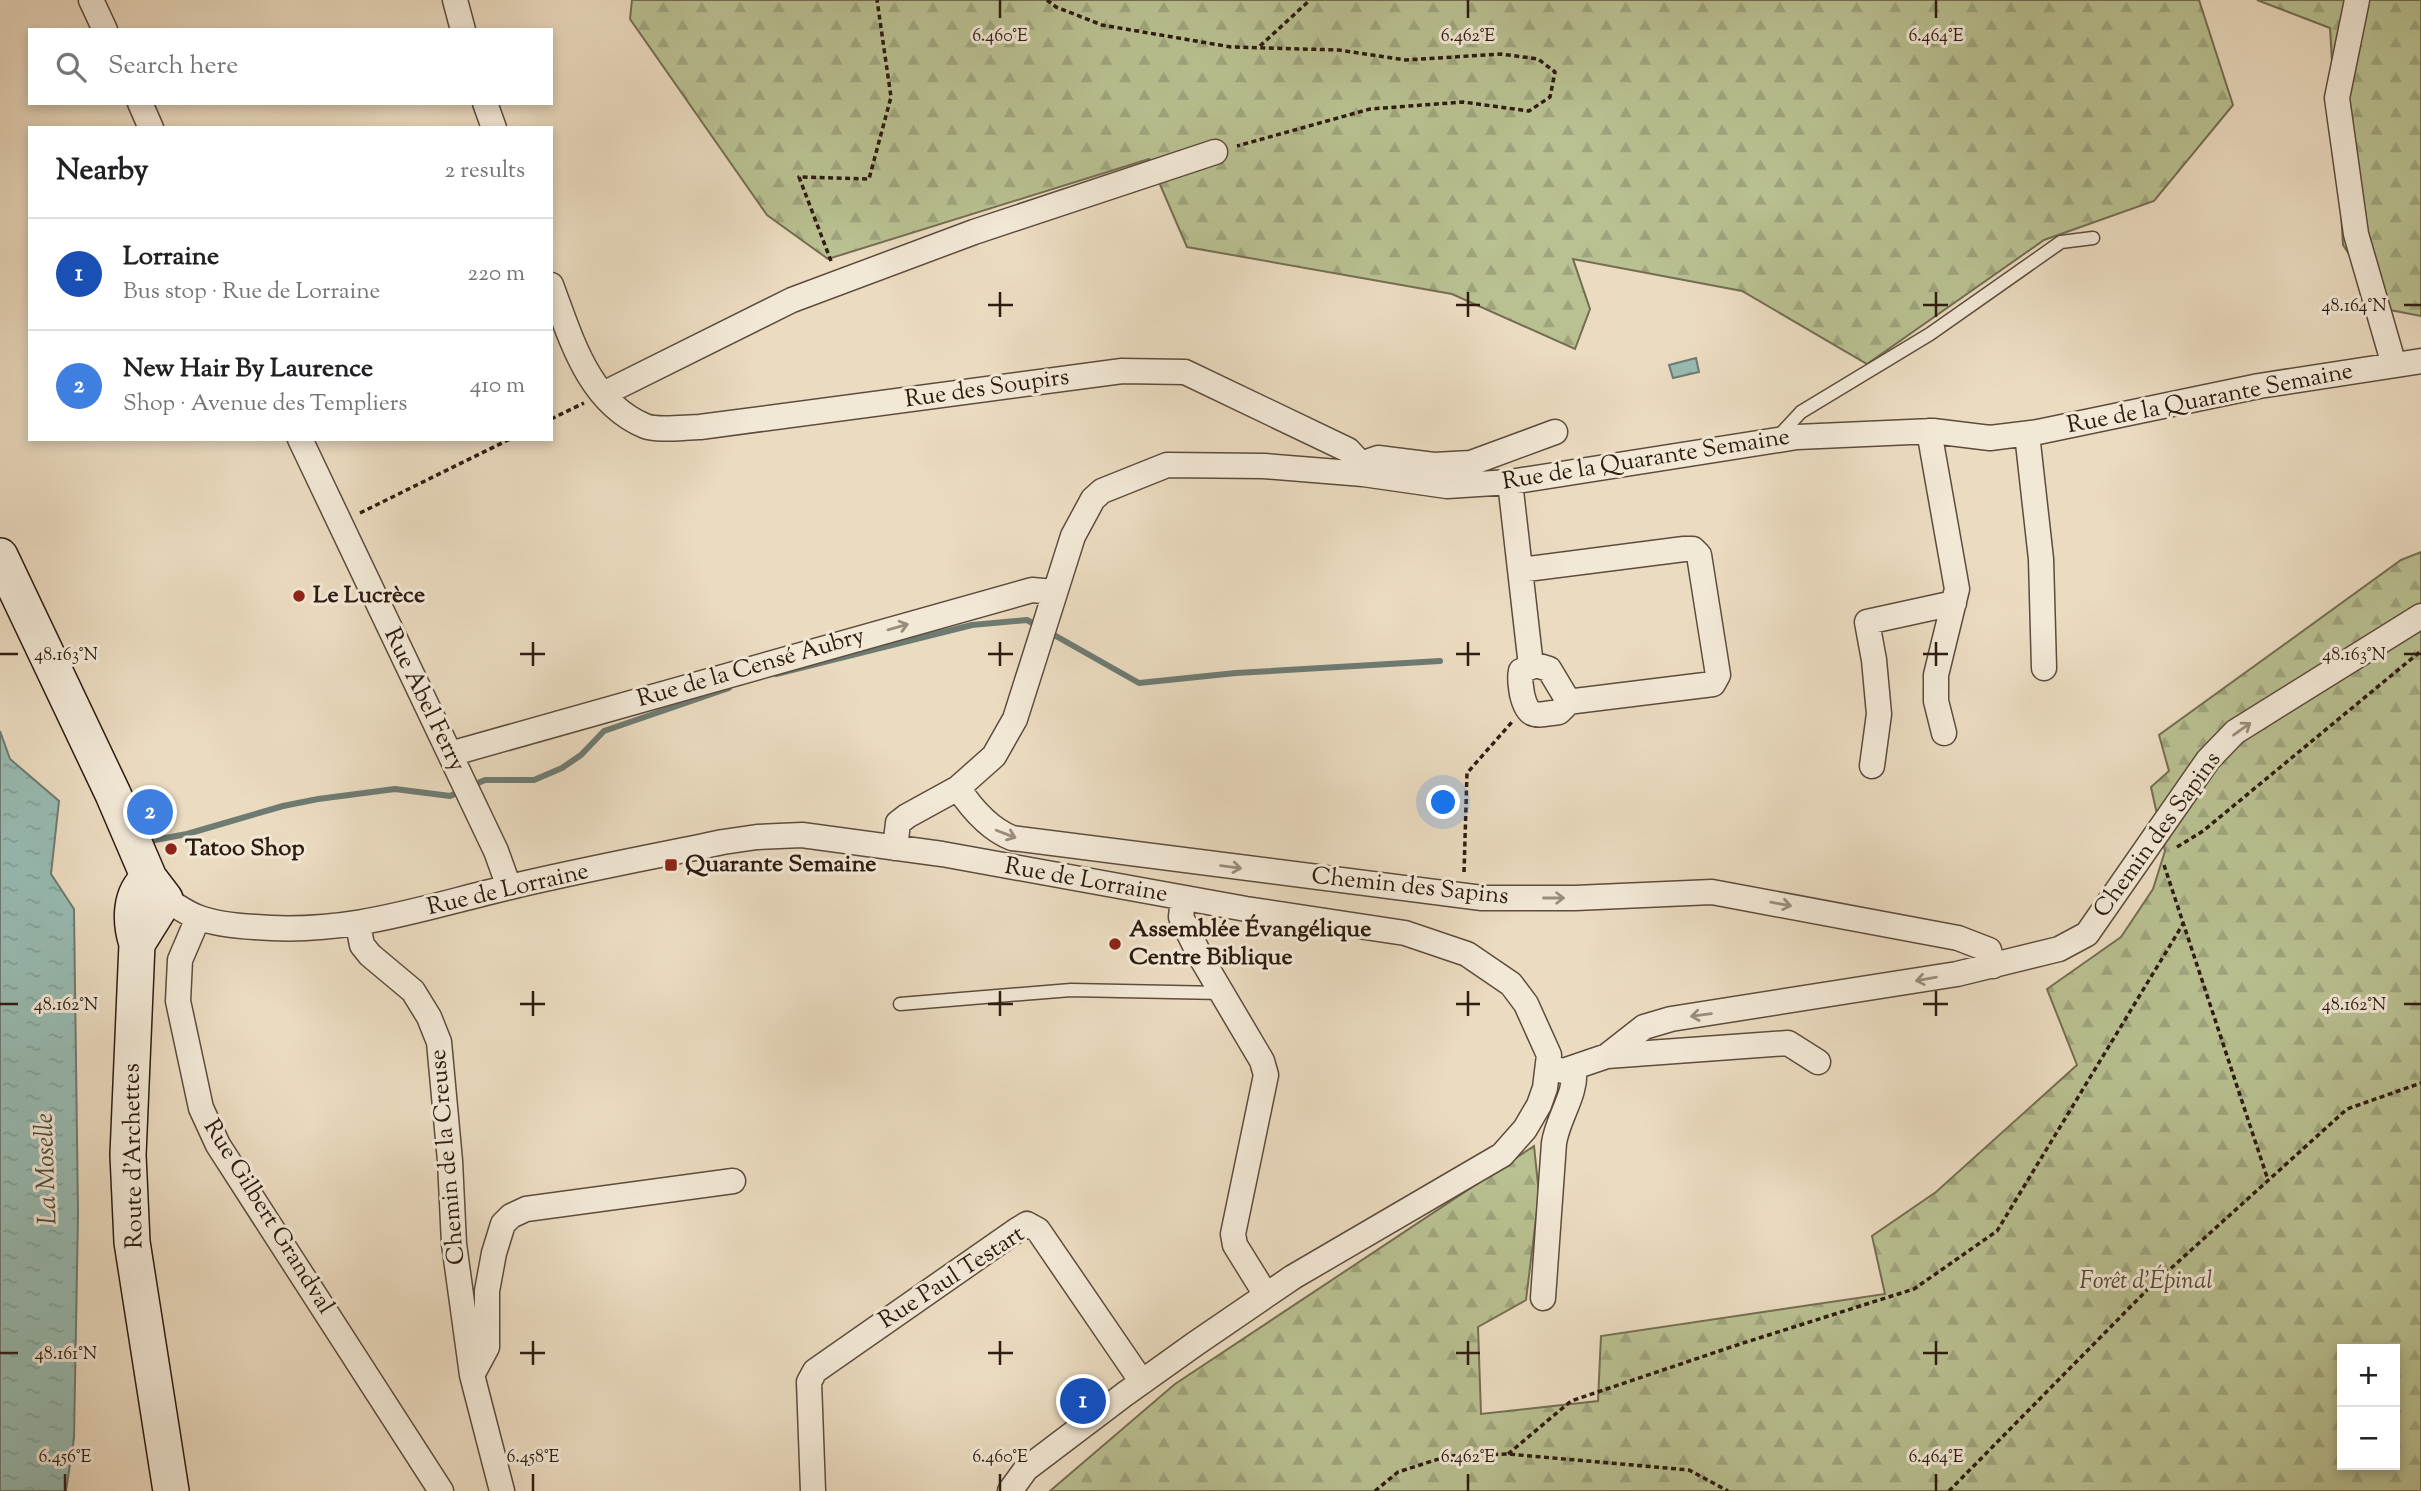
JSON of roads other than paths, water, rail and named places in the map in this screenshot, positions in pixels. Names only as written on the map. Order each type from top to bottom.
[{"type":"street","points":[[91,0],[104,28]]},
{"type":"street","points":[[454,0],[462,28]]},
{"type":"street","points":[[2357,0],[2337,98],[2356,234],[2394,365]]},
{"type":"street","points":[[141,105],[150,126]]},
{"type":"street","points":[[486,105],[493,126]]},
{"type":"street","points":[[603,394],[792,300],[974,232],[1215,152]]},
{"type":"street","name":"Rue des Soupirs","points":[[553,290],[579,361],[610,403],[647,427],[700,427],[1122,371],[1185,372],[1348,450],[1362,469]]},
{"type":"street","name":"Rue de la Quarante Semaine","points":[[1362,469],[1447,486],[1510,482],[1797,437],[1929,431],[1990,438],[2027,433],[2259,386],[2421,361]]},
{"type":"street","points":[[1929,431],[1956,571],[1957,589],[1936,675],[1936,701],[1944,733]]},
{"type":"street","points":[[895,848],[898,823],[958,788],[994,756],[1014,719],[1073,536],[1093,499],[1102,491],[1167,465],[1362,469],[1378,458],[1434,465],[1471,463],[1555,432]]},
{"type":"street","points":[[2027,433],[2041,559],[2044,668]]},
{"type":"street","name":"Rue Abel Ferry","points":[[301,441],[496,851],[509,887]]},
{"type":"street","points":[[1510,482],[1531,666]]},
{"type":"street","points":[[1520,570],[1684,549],[1693,549],[1699,555],[1718,675],[1713,684],[1567,702],[1559,712],[1535,715],[1529,713],[1525,707],[1519,678],[1521,671],[1531,666],[1544,666],[1549,669],[1567,702]]},
{"type":"street","points":[[0,556],[157,888]]},
{"type":"street","name":"Rue de la Censé Aubry","points":[[450,754],[1032,590],[1054,592]]},
{"type":"street","points":[[1872,766],[1880,714],[1867,622],[1954,603]]},
{"type":"street","name":"Chemin des Sapins","points":[[1549,1067],[1563,1071],[1574,1069],[1607,1056],[1644,1027],[1671,1019],[1810,999],[1993,966],[2059,949],[2087,934],[2208,760],[2235,732],[2421,616]]},
{"type":"street","name":"Chemin des Sapins","points":[[958,788],[967,802],[997,832],[1012,838],[1482,898],[1574,898],[1712,892],[1958,938],[1989,950],[1993,966]]},
{"type":"street","name":"Rue de Lorraine","points":[[157,888],[198,918],[274,929],[325,929],[358,925],[509,887],[757,837],[802,835],[942,854],[1183,898],[1405,933],[1467,954],[1511,984],[1526,1004],[1549,1055],[1549,1067]]},
{"type":"street","name":"Route d'Archettes","points":[[157,888],[137,944],[128,1155],[132,1242],[171,1491]]},
{"type":"street","points":[[1183,898],[1181,917],[1200,956],[1262,1061],[1266,1075],[1233,1234],[1235,1245],[1266,1295]]},
{"type":"street","name":"Rue Gilbert Grandval","points":[[198,918],[180,960],[178,1002],[201,1108],[218,1145],[441,1491]]},
{"type":"street","name":"Chemin de la Creuse","points":[[358,925],[362,945],[413,991],[429,1017],[439,1042],[450,1160],[454,1244],[472,1375],[502,1491]]},
{"type":"street","name":"Chemin des Sapins","points":[[1607,1056],[1788,1043],[1818,1062]]},
{"type":"street","points":[[1010,1491],[1026,1469],[1142,1382],[1266,1295],[1502,1155],[1525,1129],[1539,1105],[1549,1067]]},
{"type":"street","points":[[1543,1297],[1554,1143],[1556,1129],[1575,1080],[1574,1069]]},
{"type":"street","name":"Chemin de la Creuse","points":[[472,1375],[486,1347],[492,1265],[503,1224],[511,1216],[526,1209],[733,1181]]},
{"type":"street","name":"Rue Paul Testart","points":[[813,1491],[809,1382],[815,1371],[1027,1224],[1038,1230],[1142,1382]]},
{"type":"lane","points":[[1775,440],[1801,412],[1930,334],[2061,242],[2093,239]]},
{"type":"lane","points":[[900,1004],[1071,990],[1222,993]]},
{"type":"water","points":[[1696,358],[1699,372],[1673,378],[1669,365]]},
{"type":"water","name":"La Moselle","points":[[0,731],[10,759],[59,801],[51,874],[74,909],[78,1214],[74,1438],[66,1491],[0,1491]]},
{"type":"waterway","points":[[776,674],[972,625],[1027,620],[1038,626]]},
{"type":"waterway","points":[[1047,631],[1139,683],[1236,673],[1440,661]]},
{"type":"waterway","points":[[471,786],[485,780],[534,780],[562,768],[581,755],[604,731],[729,688]]},
{"type":"waterway","points":[[144,842],[187,834],[283,806],[318,799],[395,789],[450,796],[461,791]]},
{"type":"place","name":"Le Lucrèce","points":[[299,596]]},
{"type":"place","name":"New Hair By Laurence","points":[[150,812]]},
{"type":"place","name":"Tatoo Shop","points":[[171,849]]},
{"type":"place","name":"Quarante Semaine","points":[[671,865]]},
{"type":"place","name":"Assemblée Évangélique Centre Biblique","points":[[1115,944]]},
{"type":"place","name":"Lorraine","points":[[1083,1401]]},
{"type":"park label","name":"Forêt d'Épinal","points":[[2146,1282]]}]
